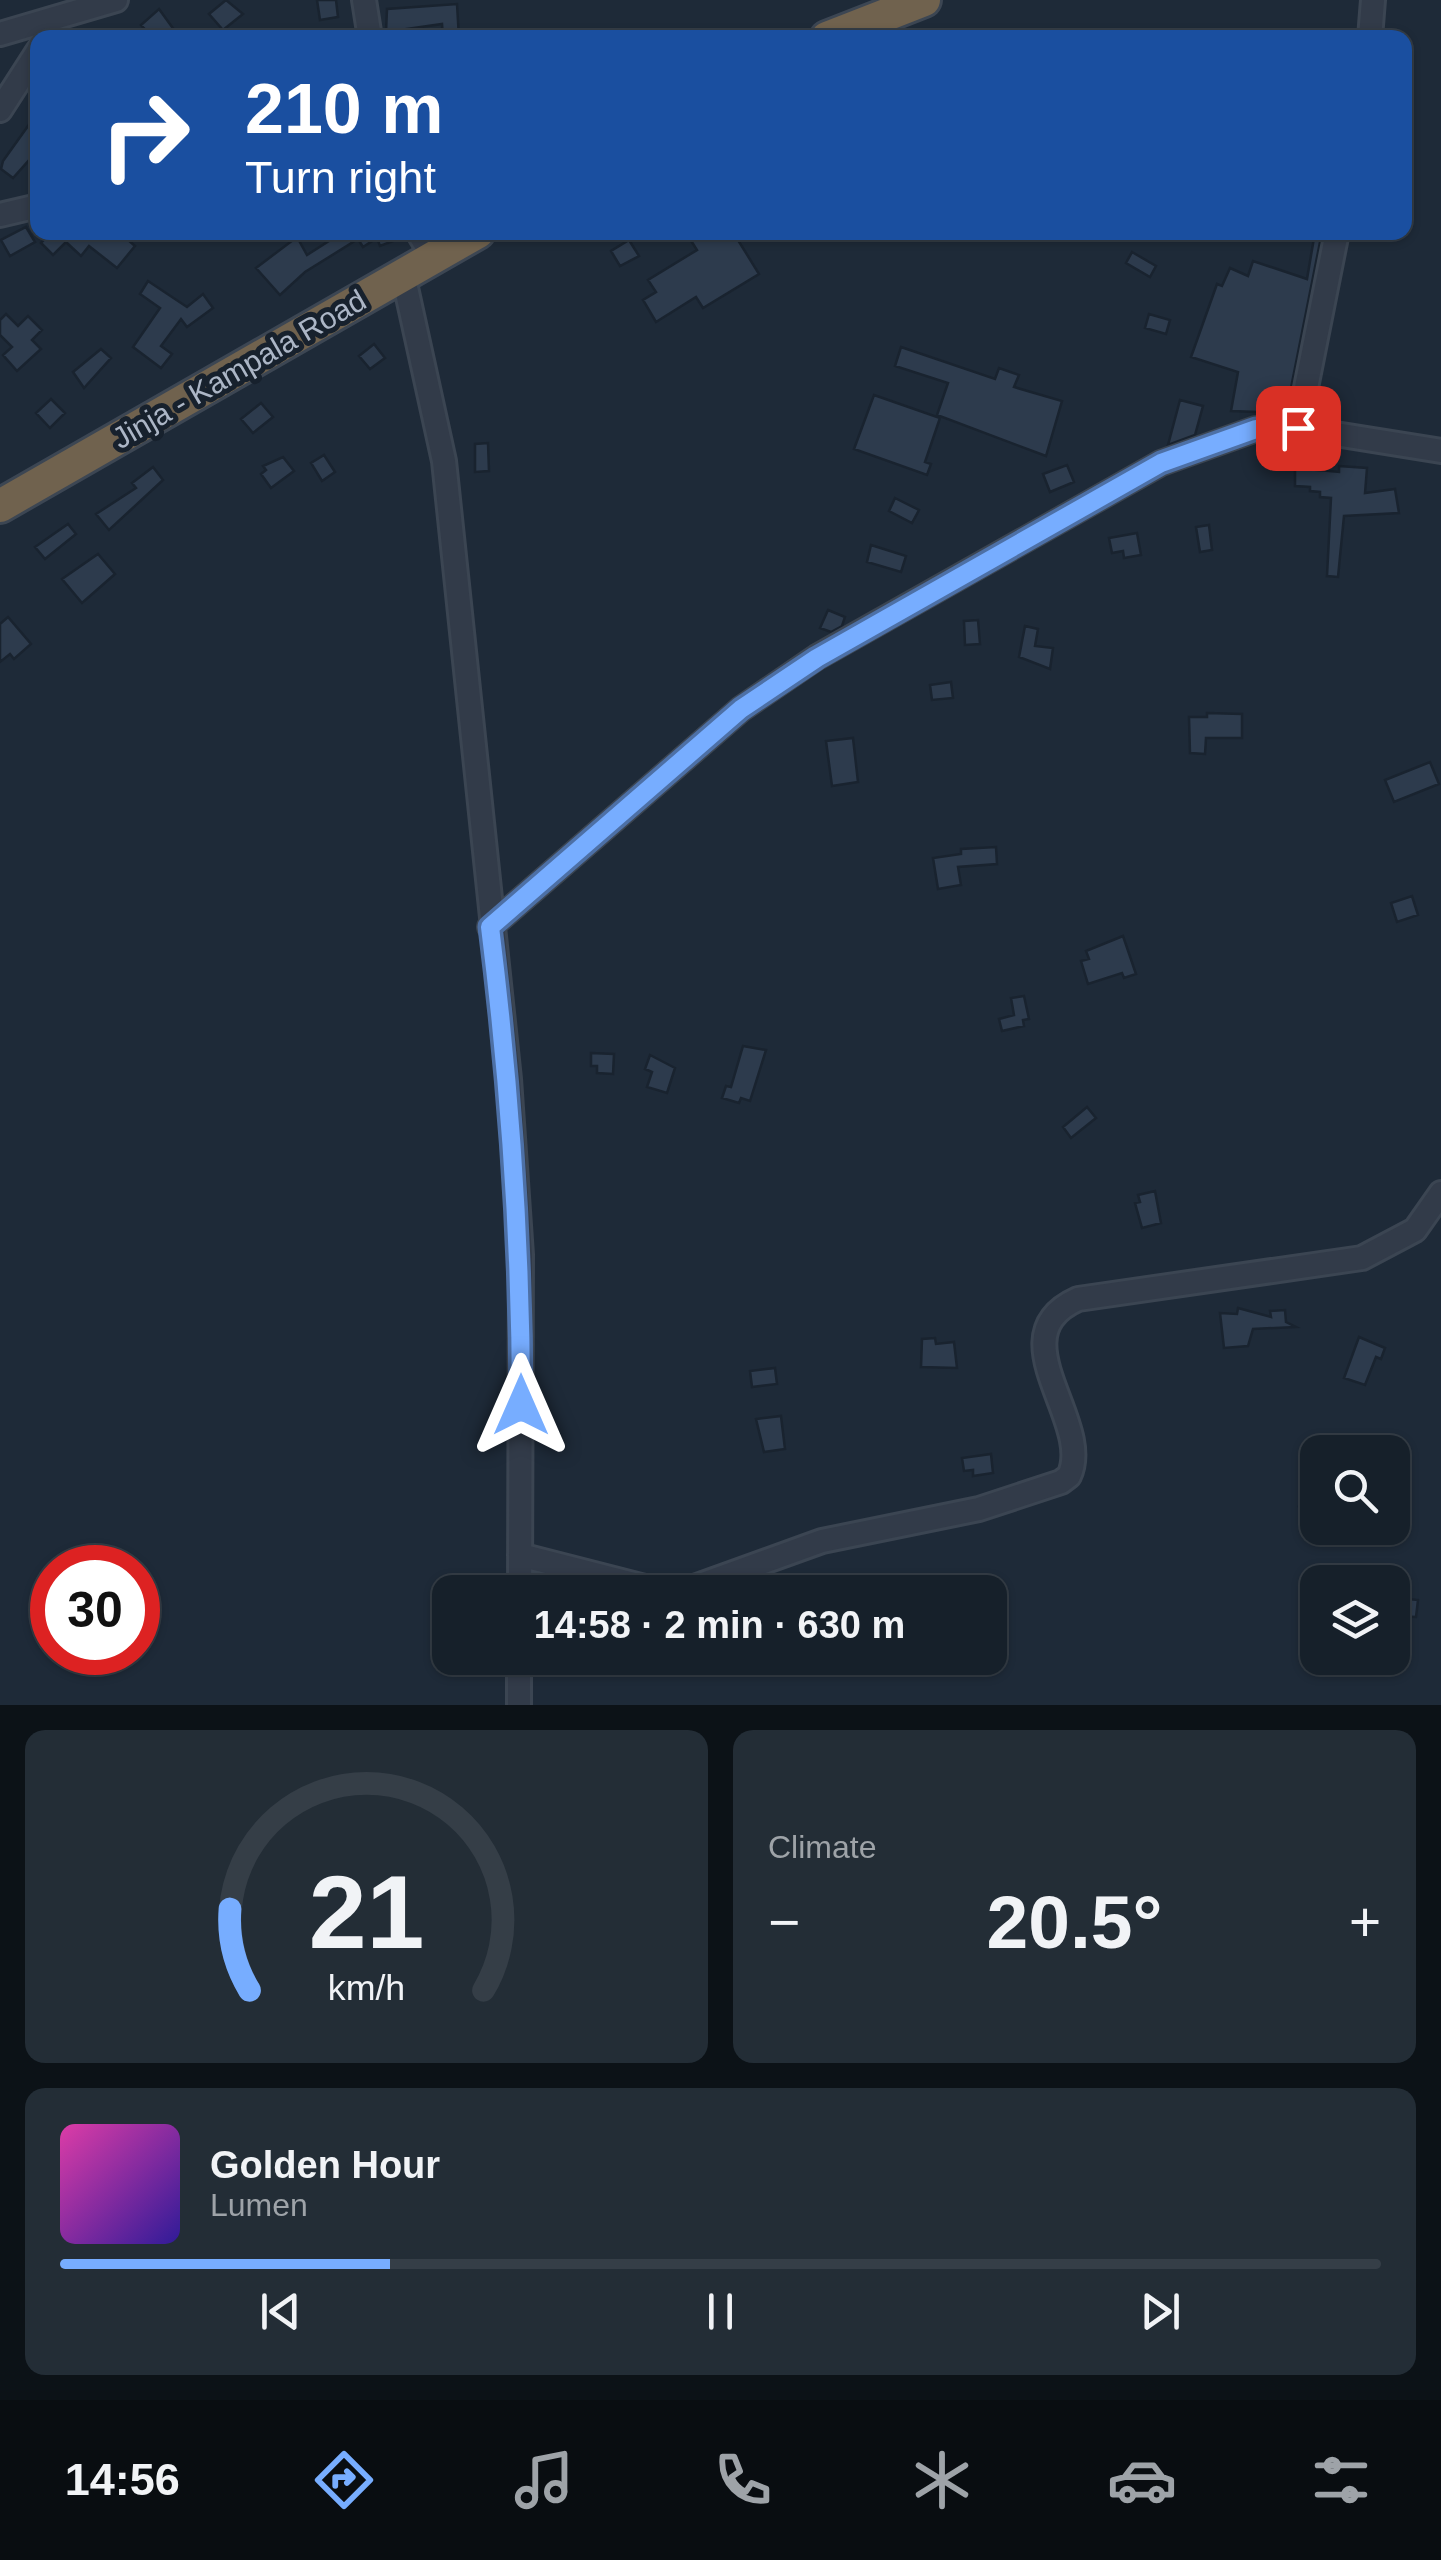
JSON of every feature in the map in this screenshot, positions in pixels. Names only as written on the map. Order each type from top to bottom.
[{"type":"highway","points":[[847,30],[924,0]]},
{"type":"highway","name":"Jinja - Kampala Road","points":[[0,506],[403,274],[426,245]]},
{"type":"street","points":[[0,34],[66,8],[116,0]]},
{"type":"street","points":[[364,0],[369,30]]},
{"type":"street","points":[[1371,30],[1373,0]]},
{"type":"street","points":[[51,30],[66,8]]},
{"type":"street","points":[[0,110],[30,63]]},
{"type":"street","points":[[0,215],[30,208]]},
{"type":"street","points":[[1298,428],[1335,240]]},
{"type":"street","points":[[403,274],[444,461],[509,1079],[521,1255],[520,1575]]},
{"type":"street","points":[[490,927],[741,709],[817,658],[1161,463],[1256,429],[1298,428],[1441,452]]},
{"type":"street","points":[[520,1555],[671,1592],[722,1580],[822,1540],[979,1509],[1061,1482],[1070,1476],[1074,1456],[1046,1356],[1045,1333],[1052,1315],[1064,1305],[1078,1299],[1362,1258],[1415,1230],[1441,1193]]},
{"type":"street","points":[[519,1705],[520,1675]]},
{"type":"building","points":[[226,0],[243,14],[223,30],[209,14]]},
{"type":"building","points":[[317,0],[336,0],[338,17],[320,20]]},
{"type":"building","points":[[457,4],[459,30],[442,30],[442,24],[386,30],[387,9]]},
{"type":"building","points":[[159,9],[174,30],[146,30],[141,25]]},
{"type":"building","points":[[30,123],[30,159],[13,178],[1,169]]},
{"type":"building","points":[[26,227],[30,240],[35,242],[10,256],[1,240]]},
{"type":"building","points":[[44,240],[128,240],[135,246],[117,268],[89,246],[81,256],[66,242],[53,255],[41,243]]},
{"type":"building","points":[[293,240],[299,240],[307,255],[330,240],[356,240],[305,272],[280,295],[256,268]]},
{"type":"building","points":[[629,240],[639,256],[620,266],[611,251]]},
{"type":"building","points":[[691,240],[738,240],[759,274],[703,308],[696,297],[656,322],[643,300],[656,292],[648,280],[697,250]]},
{"type":"building","points":[[1314,240],[1320,240],[1286,413],[1231,411],[1238,372],[1191,357],[1217,284],[1222,286],[1230,268],[1248,276],[1253,261],[1307,279]]},
{"type":"building","points":[[1132,252],[1156,266],[1150,277],[1126,263]]},
{"type":"building","points":[[148,281],[187,307],[203,294],[213,308],[187,327],[181,319],[161,346],[172,354],[161,368],[133,347],[160,308],[140,294]]},
{"type":"building","points":[[6,314],[18,326],[28,316],[42,330],[32,340],[41,349],[17,371],[3,355],[12,347],[0,335],[0,320]]},
{"type":"building","points":[[1149,314],[1170,320],[1166,334],[1145,328]]},
{"type":"building","points":[[374,344],[385,358],[370,369],[359,356]]},
{"type":"building","points":[[901,347],[995,379],[999,368],[1019,375],[1014,387],[1062,401],[1046,456],[937,415],[948,383],[895,366]]},
{"type":"building","points":[[101,349],[111,358],[84,388],[73,372]]},
{"type":"building","points":[[874,395],[940,418],[925,462],[931,464],[927,475],[854,449]]},
{"type":"building","points":[[51,399],[65,413],[50,428],[36,413]]},
{"type":"building","points":[[1180,400],[1203,406],[1195,435],[1168,445]]},
{"type":"building","points":[[261,403],[273,417],[253,433],[241,419]]},
{"type":"building","points":[[488,443],[489,471],[475,472],[475,444]]},
{"type":"building","points":[[324,455],[335,472],[322,481],[311,463]]},
{"type":"building","points":[[283,457],[294,471],[271,488],[261,474],[266,470],[263,466]]},
{"type":"building","points":[[1067,465],[1074,482],[1050,492],[1043,474]]},
{"type":"building","points":[[1339,466],[1367,468],[1365,493],[1395,489],[1399,513],[1344,516],[1338,577],[1327,576],[1331,498],[1320,497],[1320,492],[1310,491],[1310,487],[1295,486],[1295,468],[1339,472]]},
{"type":"building","points":[[153,467],[163,480],[109,530],[96,514],[136,488],[132,483]]},
{"type":"building","points":[[895,498],[919,510],[912,523],[889,511]]},
{"type":"building","points":[[68,524],[76,534],[45,559],[35,547]]},
{"type":"building","points":[[1209,525],[1212,550],[1200,552],[1196,527]]},
{"type":"building","points":[[1137,533],[1141,555],[1124,558],[1123,551],[1112,553],[1109,538]]},
{"type":"building","points":[[871,545],[906,556],[901,572],[867,562]]},
{"type":"building","points":[[98,554],[115,574],[82,603],[62,579]]},
{"type":"building","points":[[828,610],[845,617],[842,626],[831,632],[820,628]]},
{"type":"building","points":[[8,617],[31,644],[14,659],[10,654],[0,662],[0,624]]},
{"type":"building","points":[[978,620],[980,644],[965,645],[964,621]]},
{"type":"building","points":[[1025,626],[1038,629],[1035,646],[1053,648],[1050,669],[1019,657]]},
{"type":"building","points":[[951,682],[953,698],[932,700],[930,685]]},
{"type":"building","points":[[1207,713],[1242,714],[1242,738],[1206,738],[1205,754],[1190,753],[1189,717],[1207,717]]},
{"type":"building","points":[[853,738],[858,782],[832,786],[826,741]]},
{"type":"building","points":[[1430,762],[1439,784],[1394,802],[1385,780]]},
{"type":"building","points":[[996,847],[997,864],[958,867],[961,885],[938,889],[933,858],[961,854],[961,849]]},
{"type":"building","points":[[1412,896],[1418,915],[1397,922],[1391,903]]},
{"type":"building","points":[[1123,936],[1136,974],[1124,978],[1122,973],[1088,984],[1081,961],[1089,959],[1086,951]]},
{"type":"building","points":[[1024,996],[1029,1019],[1023,1020],[1024,1026],[1002,1031],[999,1019],[1014,1015],[1011,998]]},
{"type":"building","points":[[743,1046],[766,1050],[750,1101],[741,1098],[739,1103],[722,1098],[726,1086],[731,1087]]},
{"type":"building","points":[[591,1053],[614,1054],[613,1074],[597,1073],[597,1066],[591,1066]]},
{"type":"building","points":[[650,1055],[675,1068],[667,1093],[647,1087],[652,1072],[645,1069]]},
{"type":"building","points":[[1087,1107],[1096,1118],[1071,1138],[1063,1127]]},
{"type":"building","points":[[1155,1191],[1161,1223],[1142,1228],[1135,1203],[1140,1202],[1138,1195]]},
{"type":"building","points":[[1238,1308],[1271,1317],[1270,1311],[1285,1310],[1286,1322],[1296,1327],[1253,1329],[1248,1346],[1224,1348],[1220,1313],[1237,1314]]},
{"type":"building","points":[[1359,1337],[1385,1348],[1381,1359],[1376,1357],[1365,1385],[1344,1378]]},
{"type":"building","points":[[935,1338],[936,1344],[954,1342],[957,1368],[921,1367],[922,1339]]},
{"type":"building","points":[[775,1368],[777,1384],[752,1387],[750,1371]]},
{"type":"building","points":[[781,1416],[785,1449],[764,1452],[756,1419]]},
{"type":"building","points":[[991,1454],[993,1473],[973,1476],[973,1470],[964,1471],[962,1458]]},
{"type":"building","points":[[1410,1599],[1418,1600],[1416,1617],[1410,1617]]},
{"type":"route","points":[[521,1405],[521,1255],[509,1079],[490,927],[741,709],[817,658],[1161,463],[1219,439],[1256,429],[1298,428]]}]
